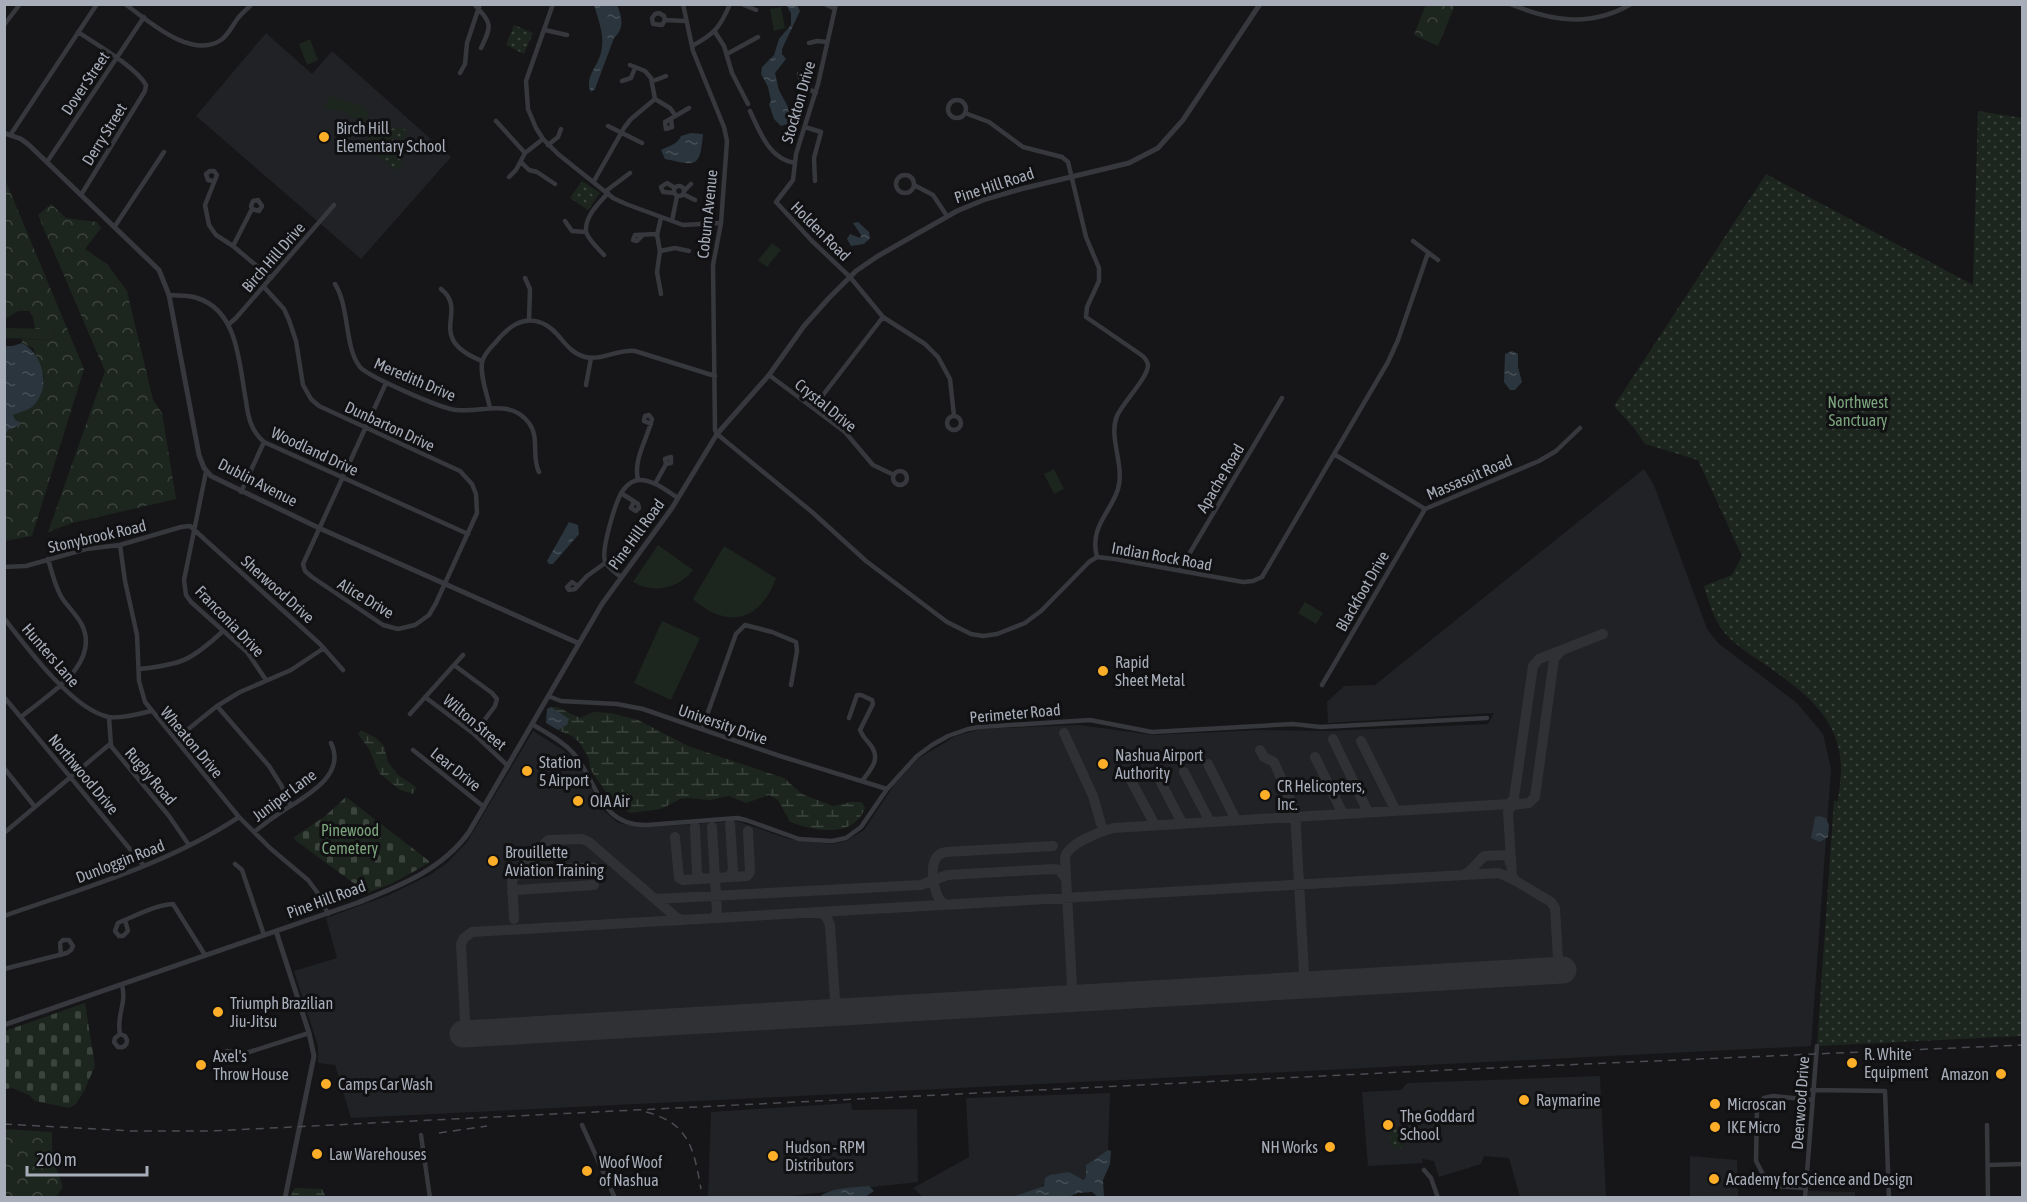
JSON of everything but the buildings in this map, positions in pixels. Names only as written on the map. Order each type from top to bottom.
[{"type":"street","points":[[4,25],[20,4]]},
{"type":"street","points":[[8,134],[97,4]]},
{"type":"street","points":[[125,4],[182,42],[195,46],[205,46],[223,38],[240,15],[252,4]]},
{"type":"street","points":[[553,4],[528,72],[526,90],[531,118],[543,139],[607,192],[626,204],[680,223],[706,225],[720,223]]},
{"type":"street","name":"Coburn Avenue","points":[[682,4],[692,46],[727,141],[720,223],[713,265],[715,376],[713,420],[717,434]]},
{"type":"street","points":[[692,46],[715,32],[722,23],[730,4]]},
{"type":"street","points":[[742,4],[756,10]]},
{"type":"street","points":[[825,4],[835,7]]},
{"type":"street","name":"Pine Hill Road","points":[[4,1025],[328,914],[387,891],[436,865],[460,844],[484,807],[578,643],[621,577],[678,498],[717,434],[769,375],[804,326],[850,277],[878,256],[947,216],[986,199],[1124,165],[1142,158],[1163,144],[1183,120],[1260,4]]},
{"type":"street","points":[[1510,4],[1548,17],[1586,20],[1604,17],[1631,4]]},
{"type":"street","points":[[477,6],[487,17],[488,24],[488,32],[482,48]]},
{"type":"street","points":[[460,73],[465,64],[466,43],[477,6]]},
{"type":"street","name":"Stockton Drive","points":[[776,202],[793,180],[795,163],[816,93],[835,7]]},
{"type":"street","name":"Dover Street","points":[[47,162],[144,17]]},
{"type":"street","points":[[665,21],[686,21]]},
{"type":"street","points":[[545,30],[567,35]]},
{"type":"street","points":[[78,32],[116,58]]},
{"type":"street","points":[[715,32],[748,104]]},
{"type":"street","points":[[727,54],[758,37]]},
{"type":"street","points":[[809,43],[827,42]]},
{"type":"street","name":"Derry Street","points":[[81,195],[145,91],[146,85],[143,80],[116,58]]},
{"type":"street","points":[[622,81],[629,82],[632,67],[645,71],[653,81],[655,99]]},
{"type":"street","points":[[799,74],[803,86],[816,93]]},
{"type":"street","points":[[653,81],[666,76]]},
{"type":"street","points":[[655,99],[670,108],[673,117],[689,108]]},
{"type":"street","points":[[594,181],[630,119],[655,99]]},
{"type":"street","points":[[957,100],[962,102],[966,107],[965,113],[961,117],[952,117],[947,110],[949,104],[957,100]]},
{"type":"street","points":[[750,111],[773,152],[784,160],[795,163]]},
{"type":"street","points":[[965,113],[989,122],[1023,147],[1064,158],[1070,165],[1084,230],[1099,268],[1099,281],[1087,307],[1086,317],[1140,354],[1148,365],[1115,422],[1119,482],[1115,496],[1096,533],[1094,546],[1097,557]]},
{"type":"street","points":[[496,121],[525,153]]},
{"type":"street","points":[[608,126],[642,143]]},
{"type":"street","points":[[805,127],[821,132],[814,158],[815,181]]},
{"type":"street","points":[[548,145],[558,137],[561,129]]},
{"type":"street","name":"Dublin Avenue","points":[[8,134],[21,139],[47,162],[159,270],[169,295],[199,455],[206,472],[216,480],[319,528],[578,643]]},
{"type":"street","points":[[509,177],[525,153],[543,139]]},
{"type":"street","points":[[115,226],[164,152]]},
{"type":"street","points":[[521,162],[529,170],[537,172],[555,184]]},
{"type":"street","points":[[586,232],[592,211],[607,192],[630,173]]},
{"type":"street","points":[[213,181],[205,206],[207,219],[216,235],[233,246],[271,278]]},
{"type":"street","points":[[672,221],[678,192],[691,184]]},
{"type":"street","points":[[914,185],[933,195],[947,216]]},
{"type":"street","points":[[678,192],[695,200]]},
{"type":"street","name":"Holden Road","points":[[776,202],[850,277],[883,317],[925,344],[938,357],[950,378],[954,416]]},
{"type":"street","name":"Birch Hill Drive","points":[[228,324],[264,287],[334,205]]},
{"type":"street","points":[[233,246],[252,209]]},
{"type":"street","points":[[661,218],[657,234],[660,251],[657,272],[661,294]]},
{"type":"street","points":[[564,221],[572,231],[586,232],[604,255]]},
{"type":"street","points":[[706,225],[719,231]]},
{"type":"street","points":[[643,235],[657,234]]},
{"type":"street","points":[[1413,241],[1438,260]]},
{"type":"street","points":[[660,251],[675,248],[689,251]]},
{"type":"street","name":"Indian Rock Road","points":[[717,434],[812,512],[866,561],[947,622],[971,634],[983,636],[998,634],[1026,623],[1097,557],[1253,582],[1262,578],[1392,354],[1428,253]]},
{"type":"street","points":[[525,278],[530,289],[529,320]]},
{"type":"street","name":"Meredith Drive","points":[[335,284],[341,296],[352,347],[358,363],[366,372],[447,409],[459,411],[501,407],[518,412],[531,425],[535,436],[538,472]]},
{"type":"street","name":"Dunbarton Drive","points":[[264,287],[284,309],[296,341],[303,385],[306,393],[319,406],[460,471],[467,477],[476,494],[477,513],[445,584]]},
{"type":"street","points":[[441,289],[452,302],[450,332],[453,341],[462,351],[482,361]]},
{"type":"street","name":"Woodland Drive","points":[[169,295],[197,298],[221,313],[228,324],[236,348],[249,417],[256,433],[264,442],[468,534]]},
{"type":"street","points":[[813,408],[883,317]]},
{"type":"street","points":[[490,408],[484,384],[482,361],[507,329],[529,320],[549,327],[571,350],[591,358],[622,350],[635,351],[715,376]]},
{"type":"street","points":[[586,385],[591,358]]},
{"type":"street","name":"Crystal Drive","points":[[769,375],[845,432],[873,465],[894,475]]},
{"type":"street","name":"Alice Drive","points":[[386,383],[303,562],[305,571],[373,619],[387,627],[405,629],[424,619],[434,609],[445,584]]},
{"type":"street","name":"Apache Road","points":[[1179,570],[1282,398]]},
{"type":"street","points":[[638,480],[636,462],[651,424]]},
{"type":"street","name":"Massasoit Road","points":[[1335,454],[1425,509],[1539,461],[1556,451],[1580,428]]},
{"type":"street","points":[[241,492],[264,442]]},
{"type":"street","points":[[654,484],[666,464]]},
{"type":"street","name":"Franconia Drive","points":[[206,472],[184,580],[186,595],[247,652],[266,680]]},
{"type":"street","points":[[621,577],[605,563],[605,546],[621,493],[628,485],[638,480],[654,484],[678,498]]},
{"type":"street","points":[[621,493],[634,501]]},
{"type":"street","name":"Blackfoot Drive","points":[[1322,685],[1425,509]]},
{"type":"street","name":"Stonybrook Road","points":[[4,567],[27,566],[86,549],[120,545],[181,527],[190,526],[193,529]]},
{"type":"street","name":"Sherwood Drive","points":[[193,529],[324,648],[343,670]]},
{"type":"street","name":"Wheaton Drive","points":[[120,545],[137,635],[140,691],[151,711],[239,817],[308,880],[328,914]]},
{"type":"street","points":[[21,717],[60,684],[81,663],[85,654],[86,640],[81,622],[61,596],[48,559]]},
{"type":"street","points":[[578,586],[605,563]]},
{"type":"street","name":"Hunters Lane","points":[[4,618],[80,704],[109,717],[151,711]]},
{"type":"street","points":[[702,729],[738,630],[745,625],[753,625],[796,642],[797,651],[791,685]]},
{"type":"street","points":[[139,669],[169,666],[186,660],[206,647],[223,631]]},
{"type":"street","points":[[176,739],[217,706],[266,680],[291,670],[324,648]]},
{"type":"street","points":[[410,714],[464,655]]},
{"type":"street","points":[[454,665],[497,699],[495,706],[474,734]]},
{"type":"street","points":[[849,718],[857,696],[861,694],[872,700],[873,705],[860,730],[875,752],[876,760],[862,781]]},
{"type":"street","name":"University Drive","points":[[548,696],[561,700],[629,706],[887,789]]},
{"type":"street","name":"Northwood Drive","points":[[4,697],[144,866]]},
{"type":"street","name":"Wilton Street","points":[[425,697],[474,734],[508,765]]},
{"type":"street","points":[[217,706],[270,766],[291,806]]},
{"type":"street","name":"Rugby Road","points":[[109,717],[110,744],[169,816],[189,845]]},
{"type":"street","name":"Perimeter Road","points":[[532,724],[559,741],[575,756],[606,808],[620,821],[638,825],[737,818],[799,839],[837,841],[858,831],[907,765],[932,745],[958,732],[980,727],[1090,720],[1152,732],[1293,724],[1321,727],[1487,718]]},
{"type":"street","name":"Juniper Lane","points":[[254,832],[318,787],[328,777],[335,755],[331,743]]},
{"type":"street","points":[[4,833],[110,744]]},
{"type":"street","name":"Lear Drive","points":[[413,750],[484,807]]},
{"type":"street","points":[[5,771],[35,807]]},
{"type":"street","name":"Dunloggin Road","points":[[4,916],[144,866],[216,832],[239,817]]},
{"type":"street","points":[[235,864],[242,870],[264,935]]},
{"type":"street","points":[[125,920],[173,904],[205,955]]},
{"type":"street","points":[[276,931],[313,1047],[314,1065],[285,1197]]},
{"type":"street","points":[[4,969],[61,955]]},
{"type":"street","points":[[120,1034],[118,1020],[125,998],[122,985]]},
{"type":"street","points":[[227,1051],[243,1054],[309,1033]]},
{"type":"street","name":"Deerwood Drive","points":[[1804,1197],[1817,1046]]},
{"type":"street","points":[[1812,1090],[1885,1091],[1889,1197]]},
{"type":"street","points":[[1805,1188],[1773,1186],[1767,1182],[1756,1161],[1757,1107],[1764,1098],[1773,1096],[1812,1100]]},
{"type":"street","points":[[582,1125],[615,1197]]},
{"type":"street","points":[[1988,1125],[1988,1197]]},
{"type":"street","points":[[422,1135],[430,1197]]},
{"type":"street","points":[[1988,1165],[2022,1164]]},
{"type":"street","points":[[1424,1170],[1431,1178],[1438,1197]]},
{"type":"shaded area","name":"Birch Hill Elementary School","points":[[266,33],[312,74],[332,51],[451,157],[361,259],[196,116]]},
{"type":"shaded area","points":[[1644,469],[1654,485],[1707,629],[1718,643],[1797,703],[1823,734],[1831,769],[1811,1046],[351,1118],[335,1065],[318,1063],[318,1046],[294,971],[337,958],[326,918],[389,895],[430,875],[447,863],[467,842],[533,731],[572,758],[581,769],[603,810],[618,823],[647,827],[737,821],[789,839],[832,844],[846,841],[864,830],[894,785],[919,758],[956,736],[981,729],[1079,725],[1153,735],[1488,724],[1494,713],[1328,723],[1327,702],[1344,686],[1375,685]]},
{"type":"shaded area","points":[[1600,1076],[1606,1197],[1520,1197],[1509,1158],[1484,1156],[1481,1164],[1439,1177],[1434,1161],[1422,1159],[1423,1163],[1368,1166],[1362,1092],[1401,1090],[1407,1083]]},
{"type":"shaded area","points":[[1110,1093],[1108,1150],[1086,1165],[1084,1180],[1069,1172],[1045,1183],[1039,1189],[1012,1198],[923,1197],[913,1188],[969,1157],[966,1098]]},
{"type":"shaded area","points":[[851,1103],[852,1110],[917,1109],[918,1182],[780,1197],[708,1198],[711,1112]]},
{"type":"shaded area","name":"Academy for Science and Design","points":[[1690,1156],[1737,1160],[1738,1197],[1690,1197]]},
{"type":"shaded area","points":[[1808,1191],[1855,1192],[1855,1197],[1807,1197]]},
{"type":"green space","points":[[1426,4],[1455,5],[1438,46],[1414,35]]},
{"type":"green space","points":[[781,7],[785,28],[774,31],[770,9]]},
{"type":"green space","points":[[514,25],[533,33],[524,54],[506,45]]},
{"type":"green space","points":[[310,39],[318,60],[307,65],[299,44]]},
{"type":"green space","points":[[330,96],[363,106],[369,114],[364,124],[343,111],[323,109]]},
{"type":"green space","name":"Northwest Sanctuary","points":[[1978,111],[2022,118],[2022,1036],[1817,1046],[1834,801],[1838,801],[1841,773],[1839,750],[1834,734],[1826,719],[1804,694],[1735,643],[1721,628],[1716,618],[1704,586],[1732,575],[1742,556],[1698,460],[1645,444],[1614,406],[1766,174],[1973,285]]},
{"type":"green space","points":[[363,126],[376,132],[400,127],[408,131],[403,141],[395,137],[390,148],[399,153],[397,157],[404,163],[398,170],[396,168],[394,170],[384,160],[366,151],[371,139],[360,135]]},
{"type":"green space","points":[[4,177],[84,369],[32,536],[5,541],[5,435],[8,430],[18,426],[19,422],[14,420],[13,415],[33,406],[41,395],[44,376],[33,348],[22,343],[22,339],[54,340],[55,330],[35,329],[33,317],[29,311],[18,311],[5,319]]},
{"type":"green space","points":[[582,181],[600,193],[588,210],[570,198]]},
{"type":"green space","points":[[51,204],[66,218],[97,222],[101,228],[85,249],[107,264],[127,291],[153,400],[162,413],[176,499],[72,523],[48,532],[105,371],[38,215]]},
{"type":"green space","points":[[772,243],[781,250],[767,267],[758,260]]},
{"type":"green space","points":[[5,328],[55,329],[54,340],[5,338]]},
{"type":"green space","points":[[1054,469],[1064,489],[1054,494],[1044,474]]},
{"type":"green space","points":[[658,545],[693,570],[680,582],[665,588],[649,588],[633,582]]},
{"type":"green space","points":[[724,546],[776,578],[770,593],[761,604],[752,612],[742,616],[718,615],[693,599]]},
{"type":"green space","points":[[1305,602],[1323,613],[1316,624],[1298,613]]},
{"type":"green space","points":[[662,621],[700,638],[671,700],[634,683]]},
{"type":"green space","points":[[551,707],[557,707],[580,718],[593,712],[610,713],[638,720],[688,746],[784,778],[802,794],[833,806],[862,802],[865,808],[852,825],[832,830],[811,828],[790,822],[778,800],[769,795],[746,803],[729,796],[710,800],[680,799],[661,809],[630,813],[615,804],[606,792],[590,769],[589,759],[580,743],[572,736],[558,730],[567,725]]},
{"type":"green space","points":[[361,730],[376,738],[384,746],[388,762],[398,775],[416,787],[413,794],[400,790],[379,773],[369,749],[358,734]]},
{"type":"green space","name":"Pinewood Cemetery","points":[[346,797],[429,863],[393,883],[367,893],[295,840],[294,837],[324,817]]},
{"type":"green space","points":[[85,1003],[95,1066],[76,1104],[69,1108],[35,1101],[29,1095],[12,1088],[5,1089],[5,1031]]},
{"type":"green space","points":[[4,1129],[52,1132],[52,1157],[63,1187],[56,1197],[5,1197]]},
{"type":"green space","points":[[1389,1129],[1404,1130],[1404,1148],[1392,1149]]},
{"type":"green space","points":[[295,1188],[322,1189],[326,1197],[290,1197]]},
{"type":"water","points":[[594,5],[617,5],[622,22],[595,89],[591,92],[590,78],[602,49],[601,30]]},
{"type":"water","points":[[786,5],[797,5],[800,11],[782,49],[782,54],[786,59],[775,73],[779,90],[790,115],[788,124],[781,126],[774,119],[769,104],[771,101],[768,87],[761,74],[762,67],[774,55],[779,39],[791,25],[791,13]]},
{"type":"water","points":[[691,133],[703,134],[698,159],[694,162],[683,163],[665,159],[661,150],[675,143],[681,136]]},
{"type":"water","points":[[858,222],[869,232],[870,238],[864,244],[851,246],[847,239],[850,234],[860,238],[861,235],[853,223]]},
{"type":"water","points":[[22,343],[35,354],[39,362],[43,389],[32,407],[13,415],[15,420],[20,422],[18,426],[8,430],[5,435],[5,346]]},
{"type":"water","points":[[1512,351],[1518,354],[1518,367],[1522,382],[1515,390],[1510,390],[1504,382],[1505,354]]},
{"type":"water","points":[[569,522],[578,525],[579,534],[553,564],[549,564],[547,561]]},
{"type":"water","points":[[551,707],[569,719],[567,725],[558,730],[546,723],[547,709]]},
{"type":"water","points":[[1815,817],[1826,818],[1829,825],[1828,837],[1820,842],[1811,838]]},
{"type":"water","points":[[1108,1150],[1111,1151],[1110,1164],[1103,1180],[1104,1197],[1098,1197],[1092,1192],[1078,1193],[1068,1197],[1012,1197],[1044,1186],[1045,1178],[1050,1175],[1069,1172],[1084,1180],[1086,1165]]},
{"type":"water","points":[[869,1186],[874,1191],[865,1197],[820,1197],[835,1190]]},
{"type":"taxiway","points":[[1060,999],[1069,994],[1072,986],[1065,858],[1077,843],[1113,828],[1509,804],[1514,798],[1533,666],[1539,659],[1603,634]]},
{"type":"taxiway","points":[[1548,971],[1558,959],[1555,908],[1551,902],[1516,881],[1512,876],[1508,812],[1512,805],[1529,803],[1535,797],[1554,659],[1561,651]]},
{"type":"taxiway","points":[[1064,733],[1093,796],[1101,824]]},
{"type":"taxiway","points":[[1333,739],[1368,812]]},
{"type":"taxiway","points":[[1361,741],[1396,811]]},
{"type":"taxiway","points":[[1260,750],[1264,757],[1274,762],[1295,811],[1304,972]]},
{"type":"taxiway","points":[[1315,757],[1343,814]]},
{"type":"taxiway","points":[[1208,764],[1236,820]]},
{"type":"taxiway","points":[[1155,771],[1182,823]]},
{"type":"taxiway","points":[[1184,772],[1210,822]]},
{"type":"taxiway","points":[[1127,773],[1155,825]]},
{"type":"taxiway","points":[[729,877],[733,871],[730,824]]},
{"type":"taxiway","points":[[695,827],[697,874],[702,879]]},
{"type":"taxiway","points":[[712,827],[717,913],[713,918]]},
{"type":"taxiway","points":[[675,837],[679,878],[683,880],[747,876],[750,872],[748,831]]},
{"type":"taxiway","points":[[514,919],[512,880],[548,840],[582,839],[589,842],[677,918],[683,920]]},
{"type":"taxiway","points":[[946,905],[936,891],[933,878],[935,860],[941,854],[1053,846]]},
{"type":"taxiway","points":[[1463,875],[1469,872],[1484,856],[1508,855],[1510,863]]},
{"type":"taxiway","points":[[517,874],[524,871],[593,867]]},
{"type":"taxiway","points":[[655,899],[921,885],[947,875],[1053,869],[1059,870],[1066,879]]},
{"type":"taxiway","points":[[483,1033],[471,1030],[465,1020],[461,944],[464,938],[472,932],[1499,873],[1516,881]]},
{"type":"taxiway","points":[[512,893],[516,890],[594,885]]},
{"type":"taxiway","points":[[817,1013],[829,1010],[835,1000],[830,925],[826,916],[818,912]]},
{"type":"taxiway","points":[[1288,986],[1299,981],[1304,972],[1310,982],[1321,984]]},
{"type":"taxiway","points":[[1072,986],[1077,994],[1089,998]]},
{"type":"taxiway","points":[[835,1000],[839,1006],[851,1012]]},
{"type":"runway","points":[[463,1034],[1563,970]]},
{"type":"railway","points":[[4,1124],[132,1131],[211,1131],[1424,1071],[2022,1045]]},
{"type":"railway","points":[[646,1112],[661,1117],[681,1131],[696,1162],[701,1189]]},
{"type":"railway","points":[[439,1133],[487,1126]]},
{"type":"place","name":"Birch Hill Elementary School","points":[[324,137]]},
{"type":"place","name":"Rapid Sheet Metal","points":[[1103,671]]},
{"type":"place","name":"Nashua Airport Authority","points":[[1103,764]]},
{"type":"place","name":"Station 5 Airport","points":[[527,771]]},
{"type":"place","name":"CR Helicopters, Inc.","points":[[1265,795]]},
{"type":"place","name":"OIA Air","points":[[578,801]]},
{"type":"place","name":"Brouillette Aviation Training","points":[[493,861]]},
{"type":"place","name":"Triumph Brazilian Jiu-Jitsu","points":[[218,1012]]},
{"type":"place","name":"R. White Equipment","points":[[1852,1063]]},
{"type":"place","name":"Axel's Throw House","points":[[201,1065]]},
{"type":"place","name":"Amazon","points":[[2001,1074]]},
{"type":"place","name":"Camps Car Wash","points":[[326,1084]]},
{"type":"place","name":"Raymarine","points":[[1524,1100]]},
{"type":"place","name":"Microscan","points":[[1715,1104]]},
{"type":"place","name":"The Goddard School","points":[[1388,1125]]},
{"type":"place","name":"IKE Micro","points":[[1715,1127]]},
{"type":"place","name":"NH Works","points":[[1330,1147]]},
{"type":"place","name":"Law Warehouses","points":[[317,1154]]},
{"type":"place","name":"Hudson - RPM Distributors","points":[[773,1156]]},
{"type":"place","name":"Woof Woof of Nashua","points":[[587,1171]]},
{"type":"place","name":"Academy for Science and Design","points":[[1714,1179]]}]
